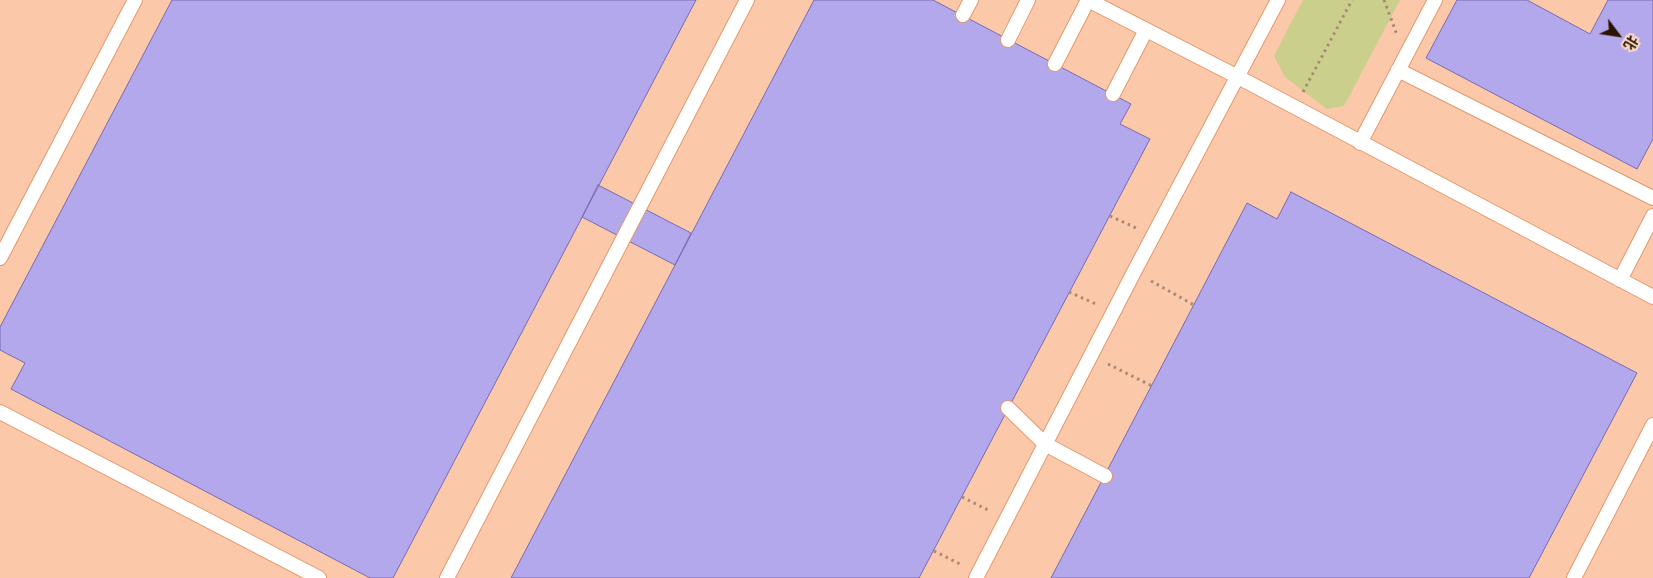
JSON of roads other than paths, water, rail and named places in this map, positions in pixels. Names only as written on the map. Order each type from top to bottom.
[{"type":"lane","points":[[0,258],[135,0]]},
{"type":"lane","points":[[447,578],[746,0]]},
{"type":"lane","points":[[962,15],[971,0]]},
{"type":"lane","points":[[1008,40],[1028,0]]},
{"type":"lane","points":[[1055,64],[1088,0],[1238,77],[1653,297]]},
{"type":"lane","points":[[977,576],[1134,272],[1278,0]]},
{"type":"lane","points":[[1360,143],[1435,0]]},
{"type":"lane","points":[[1113,94],[1146,30]]},
{"type":"lane","points":[[1398,70],[1653,198]]},
{"type":"lane","points":[[1620,280],[1653,216]]},
{"type":"lane","points":[[1008,408],[1045,444],[1105,476]]},
{"type":"lane","points":[[0,412],[318,578]]},
{"type":"lane","points":[[1574,578],[1653,425]]}]
